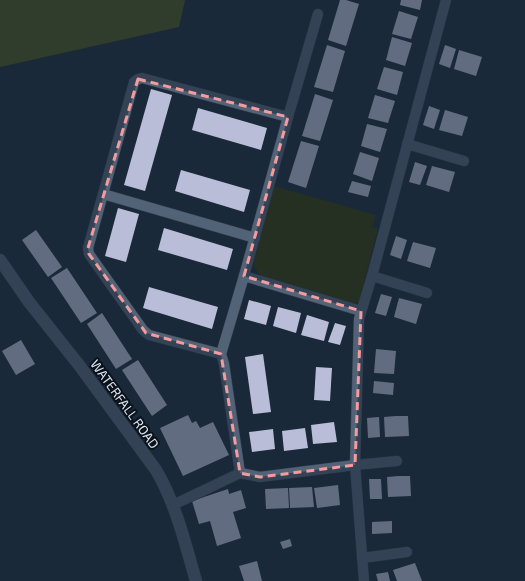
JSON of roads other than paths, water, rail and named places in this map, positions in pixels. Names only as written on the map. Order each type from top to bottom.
[{"type":"street","points":[[364,581],[355,465],[359,329],[361,311],[372,276],[446,0]]},
{"type":"street","points":[[240,473],[221,354],[318,14]]},
{"type":"street","points":[[221,354],[149,335],[143,330],[89,254],[88,248],[134,82],[142,78],[288,117]]},
{"type":"street","points":[[407,144],[464,161]]},
{"type":"street","points":[[103,194],[255,238]]},
{"type":"street","name":"WATERFALL ROAD","points":[[0,260],[29,302],[80,365],[156,470],[173,505],[196,581]]},
{"type":"street","points":[[244,276],[361,311]]},
{"type":"street","points":[[372,276],[427,293]]},
{"type":"street","points":[[173,505],[240,473],[260,477],[397,461]]},
{"type":"street","points":[[362,558],[407,552]]}]
